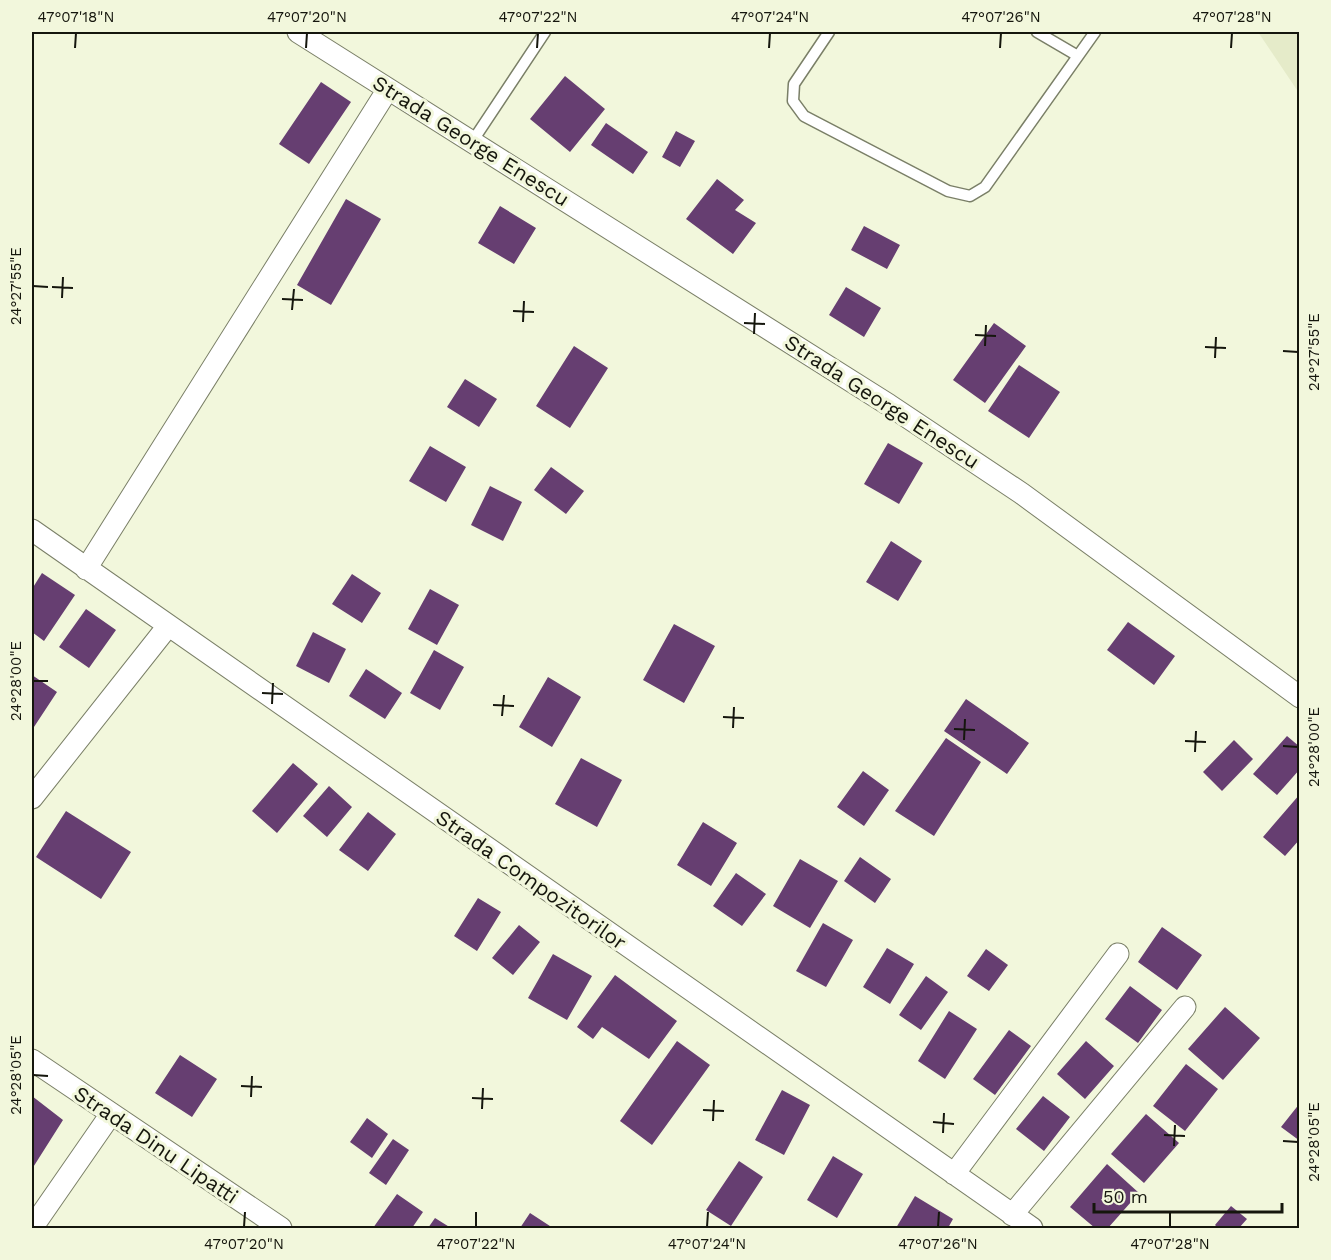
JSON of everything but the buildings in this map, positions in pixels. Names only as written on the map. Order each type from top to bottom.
[{"type":"street","name":"Strada George Enescu","points":[[298,32],[889,405],[1021,492],[1299,696]]},
{"type":"street","points":[[86,569],[388,89]]},
{"type":"street","name":"Strada Compozitorilor","points":[[32,530],[1032,1228]]},
{"type":"street","points":[[32,798],[168,626]]},
{"type":"street","points":[[954,1174],[1118,954]]},
{"type":"street","points":[[1012,1215],[1185,1007]]},
{"type":"street","name":"Strada Dinu Lipatti","points":[[32,1060],[281,1228]]},
{"type":"street","points":[[32,1228],[111,1114]]},
{"type":"lane","points":[[472,142],[545,32]]},
{"type":"lane","points":[[829,32],[794,84],[793,101],[804,116],[948,190],[970,196],[986,187],[1095,32]]},
{"type":"lane","points":[[1036,32],[1078,56]]},
{"type":"shaded area","points":[[1258,32],[1299,32],[1299,93]]}]
